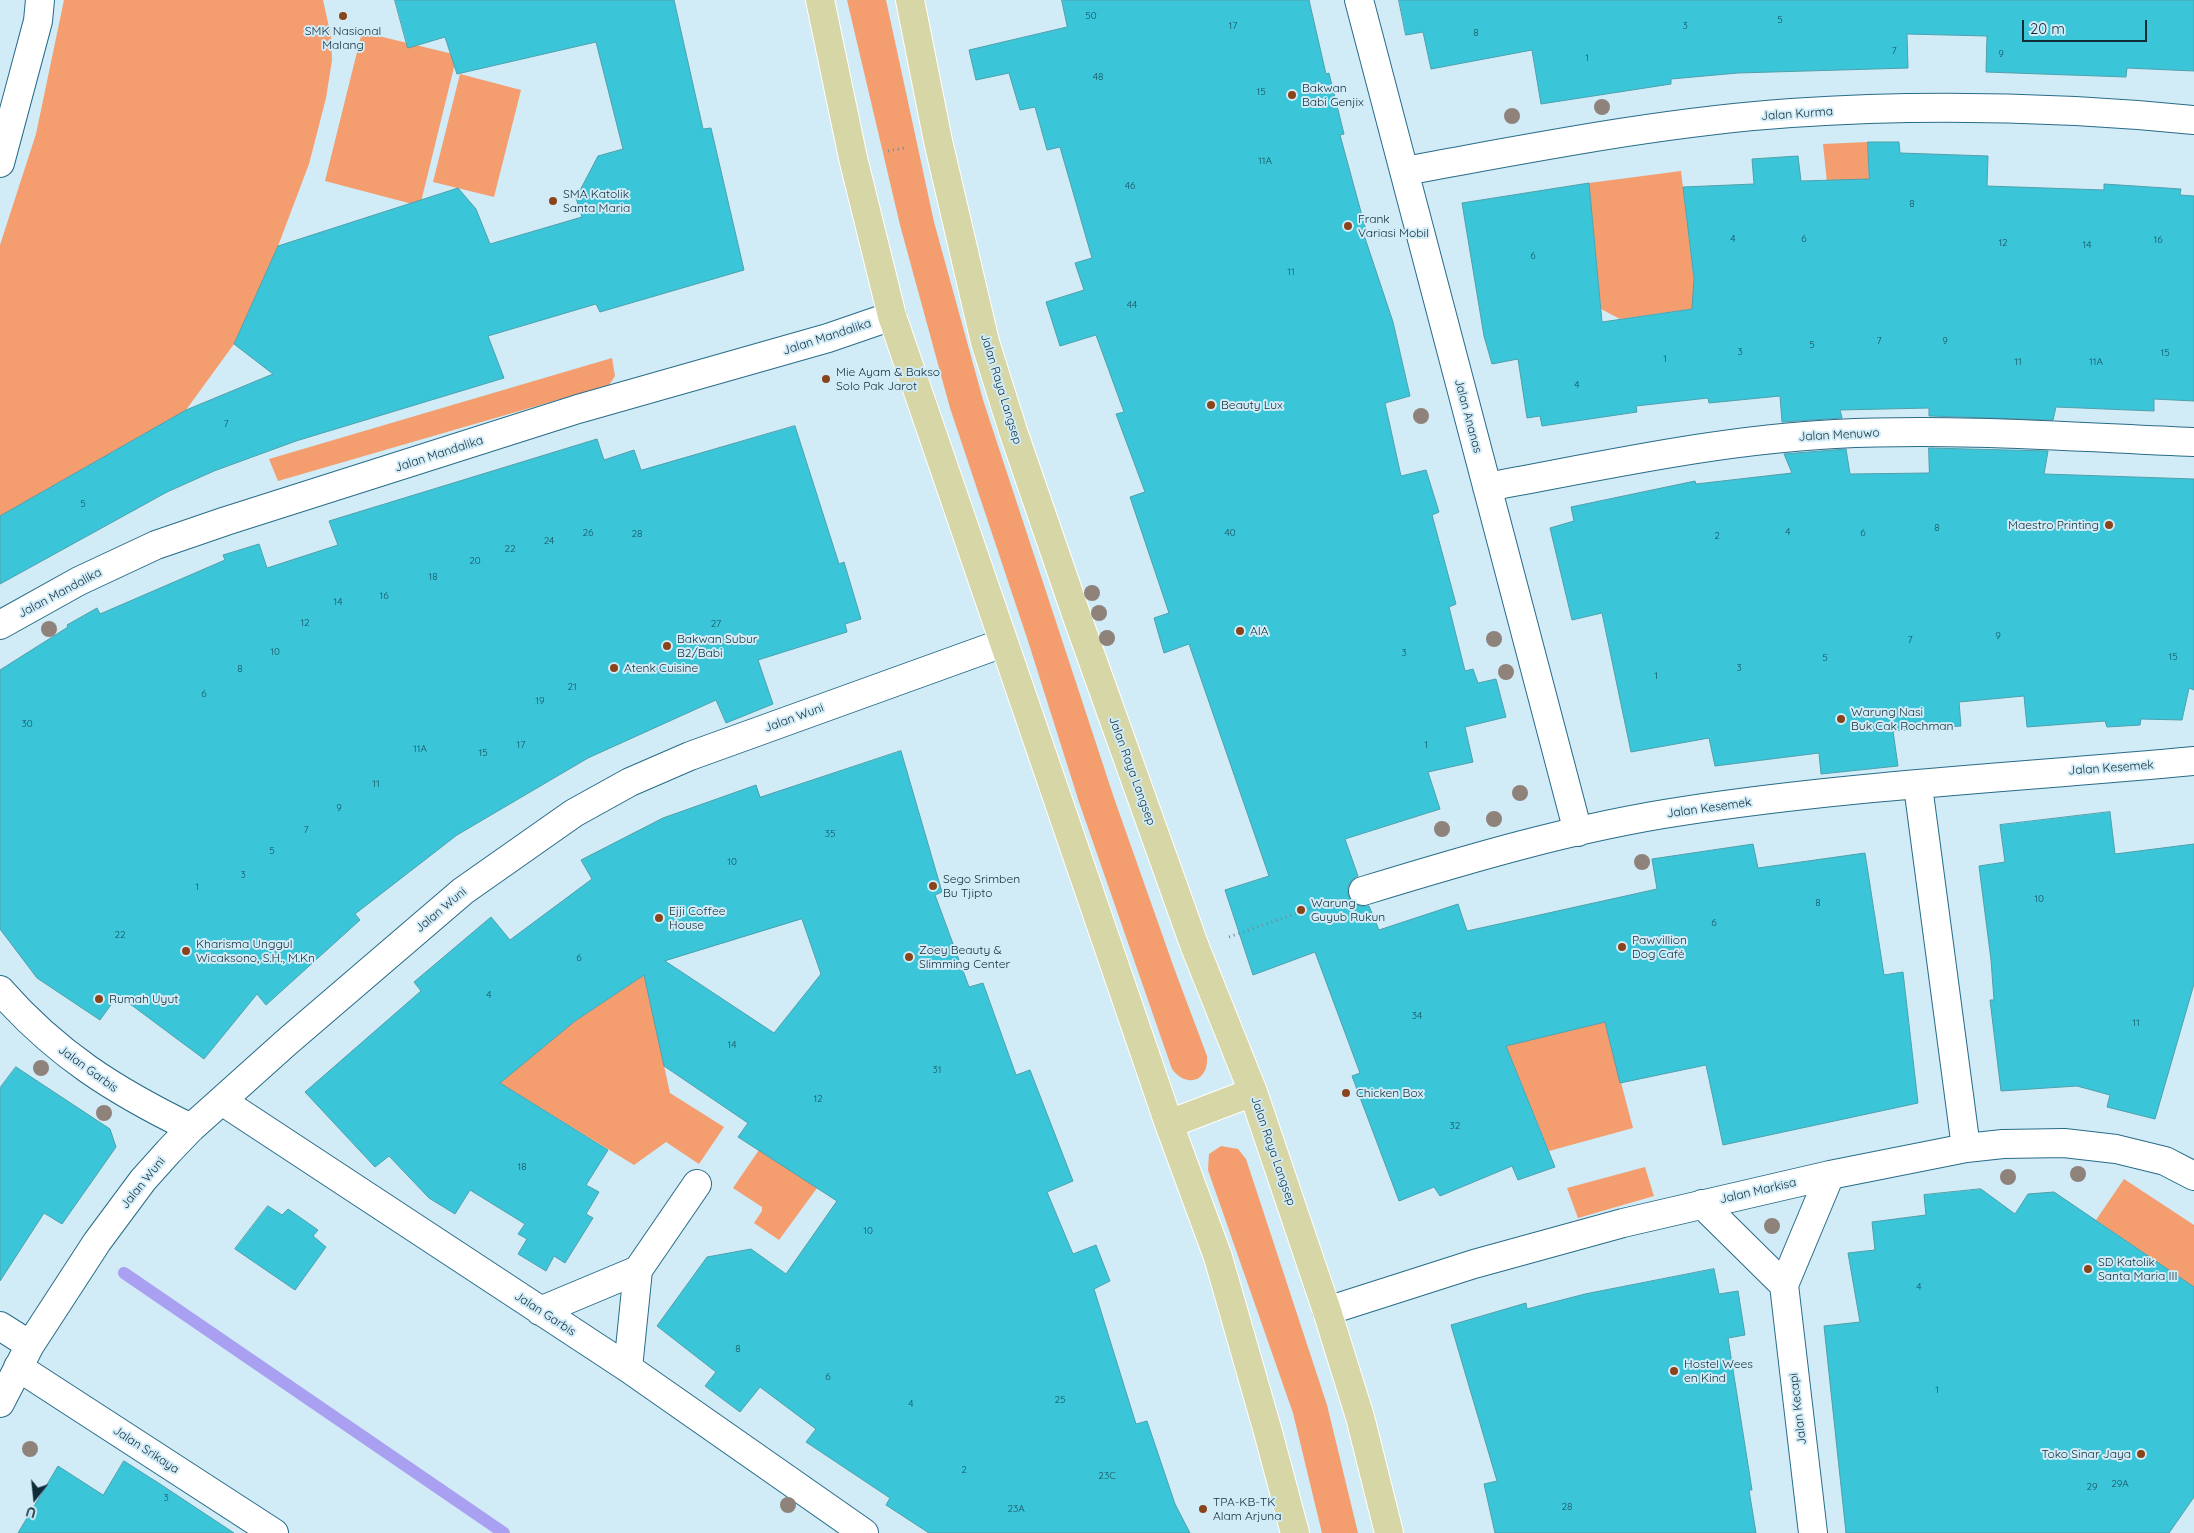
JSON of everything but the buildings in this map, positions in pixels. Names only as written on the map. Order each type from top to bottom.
[{"type":"main road","points":[[820,0],[853,158],[892,316],[1169,1124],[1218,1257],[1295,1533]]},
{"type":"main road","name":"Jalan Raya Langsep","points":[[910,0],[938,141],[985,342],[1013,431],[1195,947],[1253,1092],[1328,1310],[1360,1417],[1389,1533]]},
{"type":"main road","points":[[1169,1124],[1253,1092]]},
{"type":"street","points":[[0,163],[38,21],[40,0]]},
{"type":"street","name":"Jalan Ananas","points":[[1359,0],[1578,832]]},
{"type":"street","name":"Jalan Kurma","points":[[1404,171],[1593,137],[1791,113],[1947,107],[2041,109],[2194,120]]},
{"type":"street","name":"Jalan Mandalika","points":[[0,625],[79,581],[156,546],[218,524],[578,409],[828,338],[892,316]]},
{"type":"street","name":"Jalan Menuwo","points":[[1487,487],[1724,444],[1834,434],[1931,431],[2045,434],[2194,442]]},
{"type":"street","name":"Jalan Wuni","points":[[0,1404],[24,1356],[98,1242],[143,1180],[190,1128],[463,891],[574,813],[630,782],[690,756],[1003,643]]},
{"type":"street","name":"Jalan Kesemek","points":[[1363,891],[1460,862],[1578,832],[1682,811],[1810,794],[1918,786],[2048,772],[2194,761]]},
{"type":"street","points":[[1918,786],[1966,1148]]},
{"type":"street","name":"Jalan Garbis","points":[[0,990],[25,1019],[60,1049],[109,1085],[140,1104],[190,1128]]},
{"type":"street","name":"Jalan Garbis","points":[[222,1101],[628,1368],[864,1533]]},
{"type":"street","name":"Jalan Markisa","points":[[1328,1310],[1474,1264],[1623,1222],[1830,1175],[1966,1148],[2003,1144],[2064,1143],[2116,1149],[2165,1161],[2194,1176]]},
{"type":"street","name":"Jalan Kecapi","points":[[1813,1533],[1784,1285],[1830,1175]]},
{"type":"street","points":[[628,1368],[638,1270],[697,1184]]},
{"type":"street","points":[[1702,1204],[1784,1285]]},
{"type":"street","points":[[540,1311],[638,1270]]},
{"type":"street","name":"Jalan Srikaya","points":[[0,1326],[24,1356],[274,1533]]},
{"type":"path","points":[[882,152],[908,147]]},
{"type":"path","points":[[1238,934],[1363,891]]},
{"type":"shaded area","points":[[64,0],[323,0],[331,36],[332,60],[326,98],[309,164],[278,246],[234,344],[186,410],[0,516],[0,245],[36,134]]},
{"type":"shaded area","points":[[847,0],[886,0],[934,222],[983,400],[1114,798],[1207,1056],[1207,1065],[1201,1076],[1196,1079],[1184,1079],[1172,1069],[1079,802],[1028,641],[950,408],[900,225]]},
{"type":"shaded area","points":[[362,32],[457,55],[420,206],[325,181]]},
{"type":"shaded area","points":[[460,74],[521,90],[494,197],[433,182]]},
{"type":"shaded area","points":[[1868,142],[1870,231],[1839,298],[1823,144]]},
{"type":"shaded area","points":[[1681,171],[1697,308],[1620,319],[1601,309],[1589,183]]},
{"type":"shaded area","points":[[612,358],[615,376],[609,385],[278,481],[269,459]]},
{"type":"shaded area","points":[[644,975],[670,1093],[724,1127],[699,1164],[666,1142],[634,1165],[500,1083],[575,1021]]},
{"type":"shaded area","points":[[1605,1022],[1633,1128],[1549,1151],[1506,1046]]},
{"type":"shaded area","points":[[1221,1146],[1238,1149],[1246,1159],[1327,1405],[1358,1533],[1322,1533],[1293,1413],[1208,1170],[1209,1154]]},
{"type":"shaded area","points":[[759,1150],[817,1188],[779,1240],[754,1223],[762,1211],[762,1207],[733,1188]]},
{"type":"shaded area","points":[[1645,1167],[1654,1196],[1578,1218],[1567,1188]]},
{"type":"shaded area","points":[[2124,1179],[2194,1225],[2194,1287],[2096,1220]]},
{"type":"waterway","points":[[124,1273],[504,1533]]},
{"type":"place","name":"SMK Nasional Malang","points":[[343,16]]},
{"type":"place","name":"Bakwan Babi Genjix","points":[[1292,95]]},
{"type":"place","name":"SMA Katolik Santa Maria","points":[[553,201]]},
{"type":"place","name":"Frank Variasi Mobil","points":[[1348,226]]},
{"type":"place","name":"Mie Ayam & Bakso Solo Pak Jarot","points":[[826,379]]},
{"type":"place","name":"Beauty Lux","points":[[1211,405]]},
{"type":"place","name":"Maestro Printing","points":[[2109,525]]},
{"type":"place","name":"AIA","points":[[1240,631]]},
{"type":"place","name":"Bakwan Subur B2/Babi","points":[[667,646]]},
{"type":"place","name":"Atenk Cuisine","points":[[614,668]]},
{"type":"place","name":"Warung Nasi Buk Cak Rochman","points":[[1841,719]]},
{"type":"place","name":"Sego Srimben Bu Tjipto","points":[[933,886]]},
{"type":"place","name":"Warung Guyub Rukun","points":[[1301,910]]},
{"type":"place","name":"Ejji Coffee House","points":[[659,918]]},
{"type":"place","name":"Pawvillion Dog Café","points":[[1622,947]]},
{"type":"place","name":"Kharisma Unggul Wicaksono, S.H., M.Kn","points":[[186,951]]},
{"type":"place","name":"Zoey Beauty & Slimming Center","points":[[909,957]]},
{"type":"place","name":"Rumah Uyut","points":[[99,999]]},
{"type":"place","name":"Chicken Box","points":[[1346,1093]]},
{"type":"place","name":"SD Katolik Santa Maria III","points":[[2088,1269]]},
{"type":"place","name":"Hostel Wees en Kind","points":[[1674,1371]]},
{"type":"place","name":"Toko Sinar Jaya","points":[[2141,1454]]},
{"type":"place","name":"TPA-KB-TK Alam Arjuna","points":[[1203,1509]]}]
